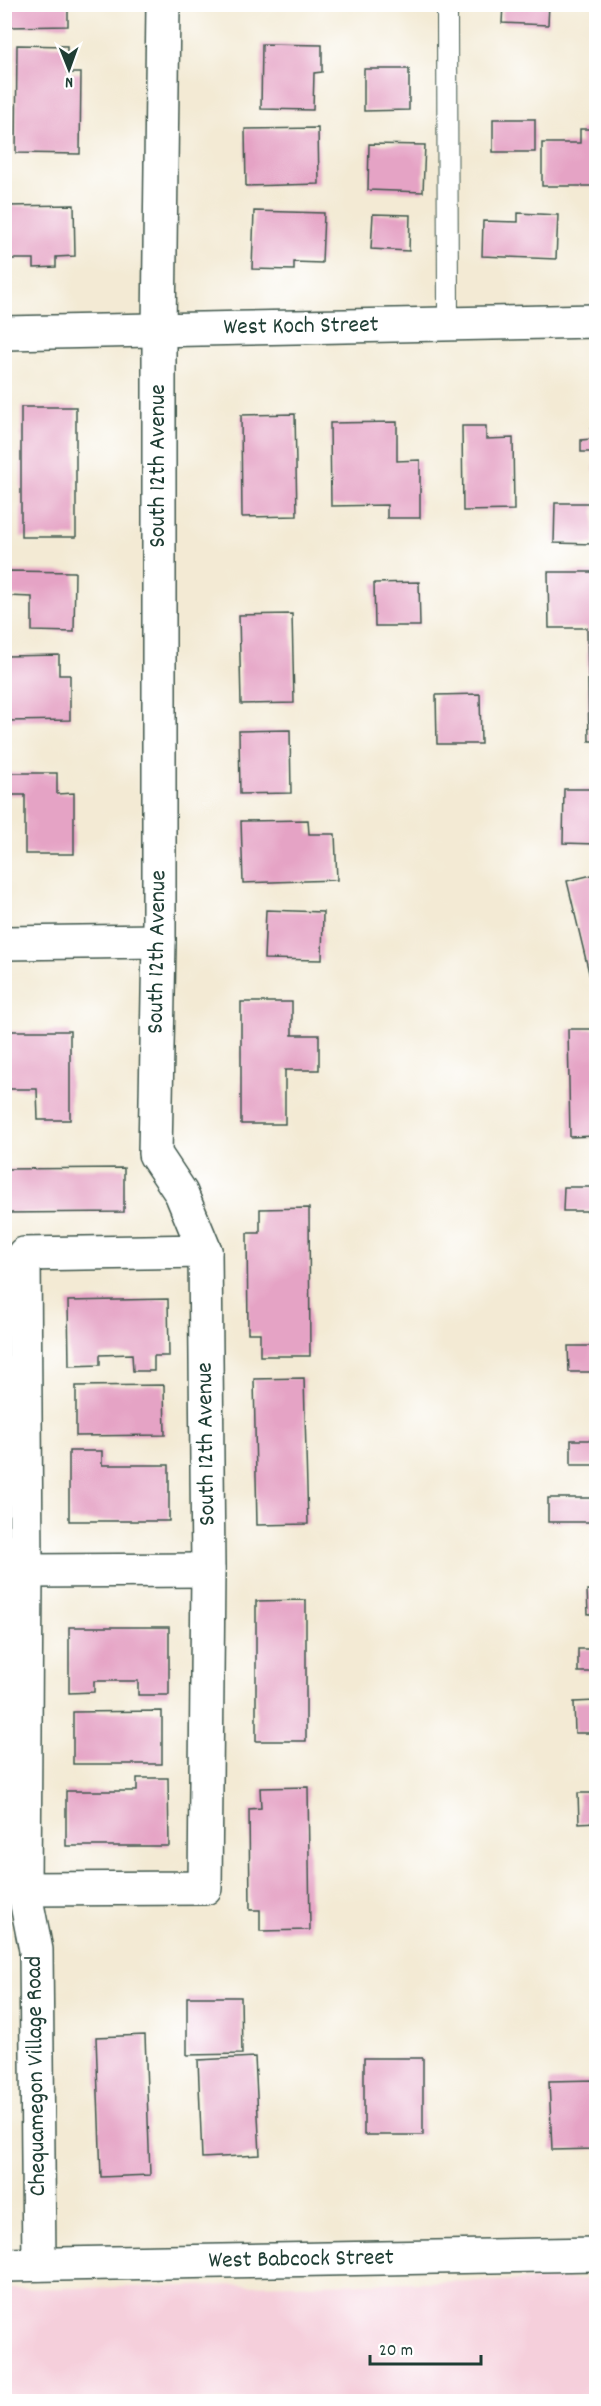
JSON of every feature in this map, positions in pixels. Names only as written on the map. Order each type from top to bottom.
[{"type":"street","name":"South 12th Avenue","points":[[24,1888],[205,1888],[208,1570],[205,1251],[181,1193],[155,1154],[159,941],[159,330],[163,4]]},
{"type":"street","name":"West Koch Street","points":[[4,333],[597,321]]},
{"type":"street","points":[[4,943],[159,941]]},
{"type":"street","name":"Chequamegon Village Road","points":[[39,2264],[36,1950],[24,1888],[26,1571],[24,1254],[205,1251]]},
{"type":"street","points":[[26,1571],[208,1570]]},
{"type":"street","name":"West Babcock Street","points":[[4,2265],[597,2254]]},
{"type":"lane","points":[[447,4],[448,324]]},
{"type":"shaded area","points":[[596,2279],[596,2401],[5,2401],[5,2289]]},
{"type":"building","points":[[7,4],[68,4],[68,26],[8,27]]},
{"type":"building","points":[[503,4],[549,4],[548,25],[502,23]]},
{"type":"building","points":[[262,44],[322,45],[322,72],[314,73],[313,110],[261,109]]},
{"type":"building","points":[[17,45],[67,46],[67,73],[81,73],[80,154],[16,153]]},
{"type":"building","points":[[364,69],[409,69],[409,110],[364,111]]},
{"type":"building","points":[[493,119],[535,119],[535,152],[493,152]]},
{"type":"building","points":[[318,128],[319,184],[246,186],[245,129]]},
{"type":"building","points":[[580,129],[596,129],[596,186],[542,186],[542,143],[580,143]]},
{"type":"building","points":[[369,144],[425,145],[423,192],[368,190]]},
{"type":"building","points":[[74,205],[75,256],[56,257],[56,267],[34,268],[34,259],[4,259],[4,206]]},
{"type":"building","points":[[254,211],[324,213],[322,263],[294,262],[294,270],[252,269]]},
{"type":"building","points":[[518,213],[558,215],[556,259],[482,256],[483,221],[518,222]]},
{"type":"building","points":[[373,214],[410,215],[409,251],[371,249]]},
{"type":"building","points":[[21,407],[76,407],[76,537],[21,537]]},
{"type":"building","points":[[295,414],[297,516],[242,517],[241,415]]},
{"type":"building","points":[[397,422],[397,461],[420,460],[420,518],[387,518],[387,505],[331,506],[330,423]]},
{"type":"building","points":[[462,426],[486,426],[486,439],[513,438],[514,510],[463,511]]},
{"type":"building","points":[[591,429],[596,429],[596,471],[594,471],[594,452],[581,452],[581,440],[591,439]]},
{"type":"building","points":[[555,503],[594,503],[594,544],[554,543]]},
{"type":"building","points":[[8,571],[75,572],[74,632],[32,631],[32,597],[7,596]]},
{"type":"building","points":[[548,572],[596,572],[596,741],[589,741],[587,628],[549,628]]},
{"type":"building","points":[[419,582],[420,626],[375,626],[374,583]]},
{"type":"building","points":[[292,614],[294,703],[241,704],[239,615]]},
{"type":"building","points":[[59,655],[59,675],[70,675],[70,720],[6,721],[6,656]]},
{"type":"building","points":[[480,694],[481,744],[437,744],[436,695]]},
{"type":"building","points":[[290,730],[291,793],[240,794],[239,731]]},
{"type":"building","points":[[8,773],[57,773],[57,794],[74,793],[74,854],[25,854],[25,795],[8,795]]},
{"type":"building","points":[[564,789],[596,789],[596,844],[563,843]]},
{"type":"building","points":[[308,820],[309,834],[335,834],[337,880],[243,883],[241,821]]},
{"type":"building","points":[[596,874],[596,1002],[567,881]]},
{"type":"building","points":[[266,910],[323,912],[322,960],[264,959]]},
{"type":"building","points":[[241,1002],[292,1002],[292,1035],[319,1035],[319,1070],[285,1070],[285,1124],[241,1124]]},
{"type":"building","points":[[568,1029],[596,1029],[596,1136],[570,1137]]},
{"type":"building","points":[[4,1031],[70,1031],[70,1120],[38,1120],[37,1089],[4,1089]]},
{"type":"building","points":[[124,1168],[124,1212],[4,1213],[4,1169]]},
{"type":"building","points":[[564,1187],[596,1187],[596,1211],[563,1211]]},
{"type":"building","points":[[309,1208],[310,1356],[260,1356],[260,1333],[248,1333],[247,1233],[260,1233],[260,1209]]},
{"type":"building","points":[[168,1299],[169,1356],[154,1356],[154,1371],[133,1371],[132,1354],[100,1355],[100,1365],[69,1366],[68,1301]]},
{"type":"building","points":[[568,1346],[596,1346],[596,1372],[569,1372]]},
{"type":"building","points":[[304,1378],[308,1524],[257,1525],[254,1379]]},
{"type":"building","points":[[164,1385],[165,1435],[76,1436],[76,1386]]},
{"type":"building","points":[[571,1440],[596,1440],[596,1465],[571,1465]]},
{"type":"building","points":[[69,1451],[102,1451],[102,1465],[169,1465],[169,1521],[69,1521]]},
{"type":"building","points":[[548,1498],[596,1498],[596,1522],[548,1522]]},
{"type":"building","points":[[587,1590],[596,1590],[596,1614],[588,1614]]},
{"type":"building","points":[[306,1600],[306,1741],[256,1741],[256,1601]]},
{"type":"building","points":[[69,1627],[169,1627],[169,1695],[138,1695],[138,1681],[94,1681],[94,1692],[69,1693]]},
{"type":"building","points":[[578,1649],[596,1649],[596,1672],[578,1672]]},
{"type":"building","points":[[596,1701],[596,1733],[575,1733],[574,1702]]},
{"type":"building","points":[[162,1711],[162,1764],[73,1764],[73,1712]]},
{"type":"building","points":[[137,1778],[168,1778],[169,1846],[66,1846],[66,1791],[137,1791]]},
{"type":"building","points":[[308,1787],[310,1930],[260,1931],[260,1910],[250,1910],[249,1809],[261,1808],[260,1788]]},
{"type":"building","points":[[578,1793],[596,1793],[596,1822],[579,1823]]},
{"type":"building","points":[[187,1997],[241,1997],[242,2054],[187,2055]]},
{"type":"building","points":[[145,2035],[150,2175],[101,2177],[96,2037]]},
{"type":"building","points":[[255,2057],[260,2155],[202,2158],[198,2060]]},
{"type":"building","points":[[364,2058],[423,2058],[423,2135],[364,2135]]},
{"type":"building","points":[[596,2080],[596,2149],[552,2150],[549,2081]]}]
